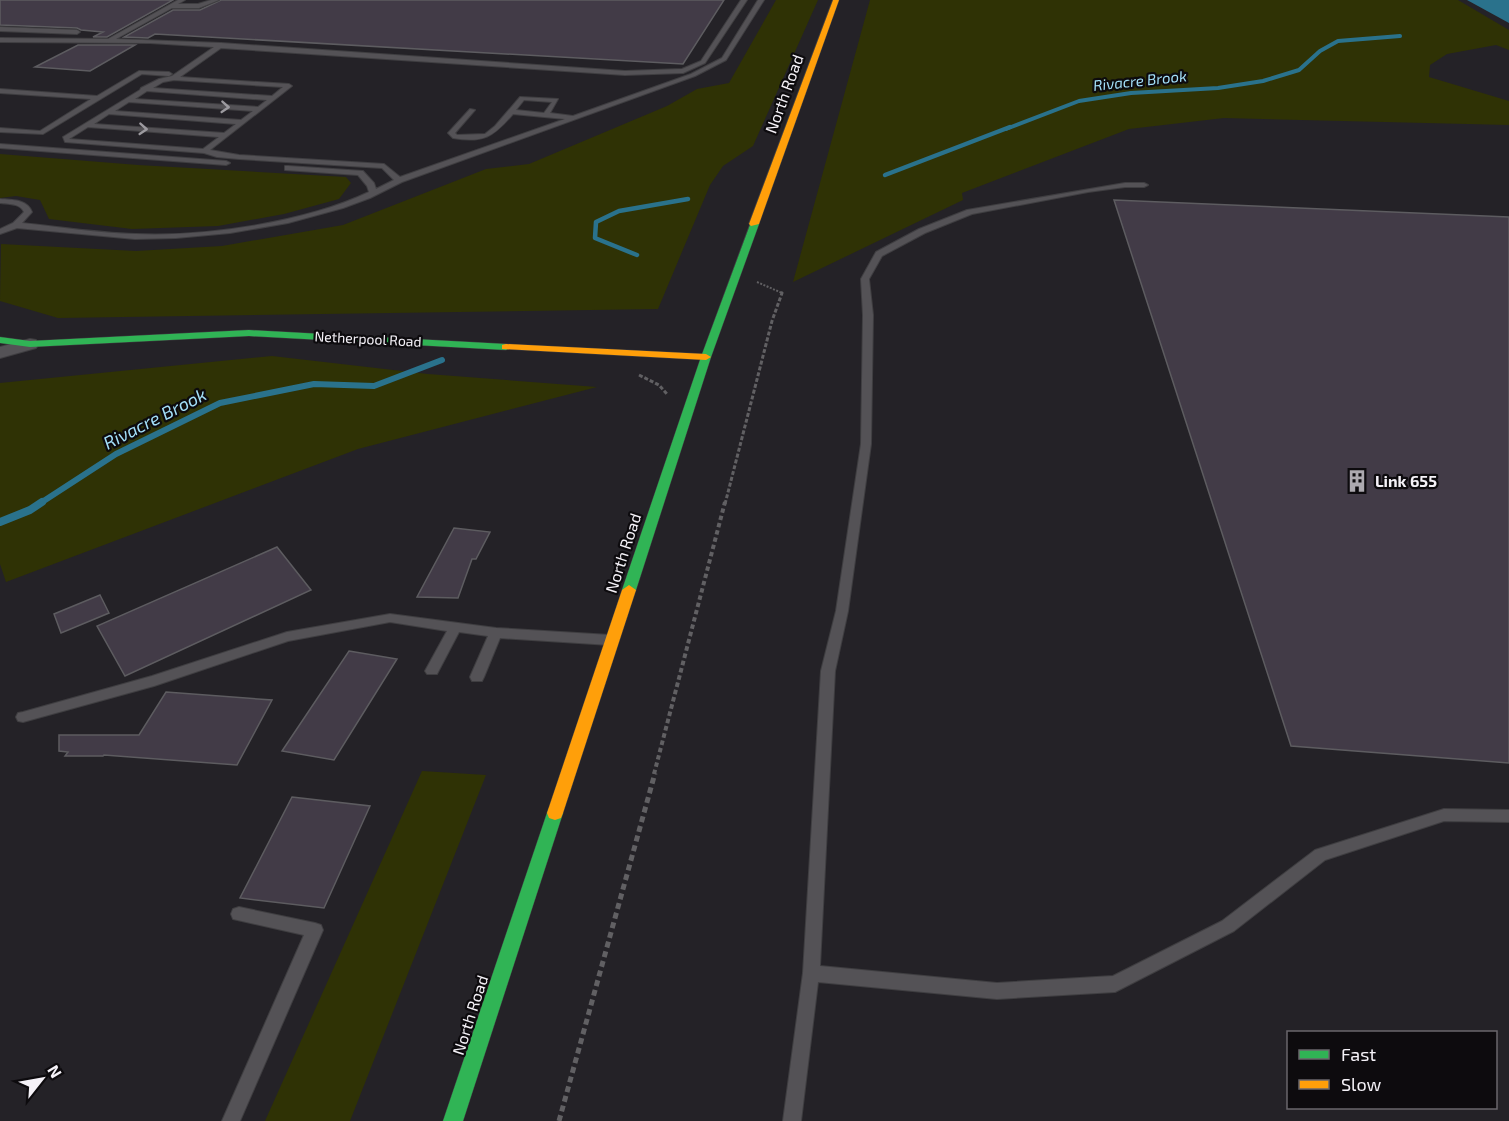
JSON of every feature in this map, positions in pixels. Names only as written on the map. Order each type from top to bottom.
[{"type":"street","name":"North Road","points":[[453,1121],[706,357],[836,0]]},
{"type":"street","name":"Netherpool Road","points":[[0,340],[30,344],[249,333],[706,357]]},
{"type":"street","name":"Netherpool Road","points":[[0,353],[30,344]]},
{"type":"lane","points":[[109,40],[182,0]]},
{"type":"lane","points":[[171,6],[199,6],[216,0]]},
{"type":"lane","points":[[0,40],[109,40],[220,45],[626,74],[683,71],[703,62],[744,0]]},
{"type":"lane","points":[[16,225],[152,237],[188,235],[324,211],[373,193],[399,180],[693,75],[724,59],[761,0]]},
{"type":"lane","points":[[0,29],[120,34]]},
{"type":"lane","points":[[220,45],[177,76],[155,82],[65,138],[67,141],[205,151],[217,155],[239,157],[384,166],[399,180]]},
{"type":"lane","points":[[0,130],[41,134],[141,72],[289,86],[205,151]]},
{"type":"lane","points":[[143,89],[274,98]]},
{"type":"lane","points":[[0,91],[99,98]]},
{"type":"lane","points":[[472,110],[451,133],[455,137],[477,139],[490,136],[522,98],[556,100],[546,115]]},
{"type":"lane","points":[[125,100],[258,109]]},
{"type":"lane","points":[[106,112],[241,122]]},
{"type":"lane","points":[[511,112],[576,117]]},
{"type":"lane","points":[[85,125],[224,135]]},
{"type":"lane","points":[[0,146],[360,173],[371,185],[373,193]]},
{"type":"lane","points":[[792,1121],[811,974],[828,671],[842,611],[866,444],[868,315],[865,279],[879,254],[922,231],[970,212],[1098,189],[1144,185]]},
{"type":"lane","points":[[0,201],[20,203],[26,207],[28,213],[25,219],[0,232]]},
{"type":"lane","points":[[22,717],[154,681],[287,637],[390,618],[496,633],[612,640]]},
{"type":"lane","points":[[432,670],[455,627]]},
{"type":"lane","points":[[477,677],[496,633]]},
{"type":"lane","points":[[811,974],[997,991],[1115,984],[1228,926],[1320,855],[1444,815],[1509,816]]},
{"type":"lane","points":[[231,1121],[315,930],[239,914]]},
{"type":"path","points":[[559,1121],[656,772],[772,321],[782,293],[737,272]]},
{"type":"path","points":[[638,375],[659,385],[669,397]]},
{"type":"green space","points":[[776,0],[818,0],[753,146],[723,166],[710,185],[658,309],[58,318],[0,301],[1,244],[136,251],[222,246],[343,225],[486,169],[529,164],[667,106],[697,89],[729,83]]},
{"type":"green space","points":[[870,0],[1458,0],[1509,30],[1509,50],[1496,45],[1447,54],[1430,65],[1429,77],[1509,101],[1509,125],[1224,118],[1129,129],[962,193],[963,200],[793,282]]},
{"type":"green space","points":[[0,154],[138,165],[346,177],[351,183],[339,199],[284,214],[218,226],[132,229],[49,219],[40,200],[16,196],[0,198]]},
{"type":"green space","points":[[272,356],[428,374],[597,387],[358,449],[6,582],[0,564],[0,383]]},
{"type":"green space","points":[[422,771],[486,775],[350,1121],[265,1121]]},
{"type":"water","points":[[1467,0],[1509,0],[1509,23]]},
{"type":"building","points":[[0,0],[173,0],[107,37],[93,37],[103,32],[77,28],[0,25]]},
{"type":"building","points":[[221,0],[724,0],[683,64],[155,34],[148,38],[124,37],[173,10],[200,10]]},
{"type":"building","points":[[78,45],[135,45],[90,71],[35,67]]},
{"type":"building","name":"Link 655","points":[[1114,200],[1509,217],[1509,763],[1291,746]]},
{"type":"building","points":[[454,528],[490,532],[476,559],[472,559],[458,598],[417,597]]},
{"type":"building","points":[[277,547],[311,590],[125,676],[97,626]]},
{"type":"building","points":[[100,595],[109,613],[61,633],[54,614]]},
{"type":"building","points":[[349,651],[397,659],[334,760],[282,751]]},
{"type":"building","points":[[166,692],[272,700],[237,765],[104,755],[65,756],[68,752],[59,751],[59,735],[139,735]]},
{"type":"building","points":[[292,797],[370,806],[324,908],[240,898]]},
{"type":"waterway","name":"Rivacre Brook","points":[[1006,129],[1079,101],[1131,93],[1218,88],[1263,81],[1299,70],[1320,51],[1338,41],[1400,36]]},
{"type":"waterway","name":"Rivacre Brook","points":[[885,175],[1010,127]]},
{"type":"waterway","points":[[637,255],[595,238],[596,222],[619,211],[688,199]]},
{"type":"waterway","name":"Rivacre Brook","points":[[39,504],[116,454],[220,403],[314,384],[374,386],[442,360]]},
{"type":"waterway","name":"Rivacre Brook","points":[[0,522],[39,504]]},
{"type":"traffic: fast","points":[[629,590],[706,357],[754,224]]},
{"type":"traffic: fast","points":[[0,340],[30,344],[249,333],[506,347]]},
{"type":"traffic: fast","points":[[453,1121],[555,813]]},
{"type":"traffic: slow","points":[[754,224],[836,0]]},
{"type":"traffic: slow","points":[[506,347],[706,357]]},
{"type":"traffic: slow","points":[[555,813],[629,590]]},
{"type":"place","name":"Link 655","points":[[1357,481]]}]
